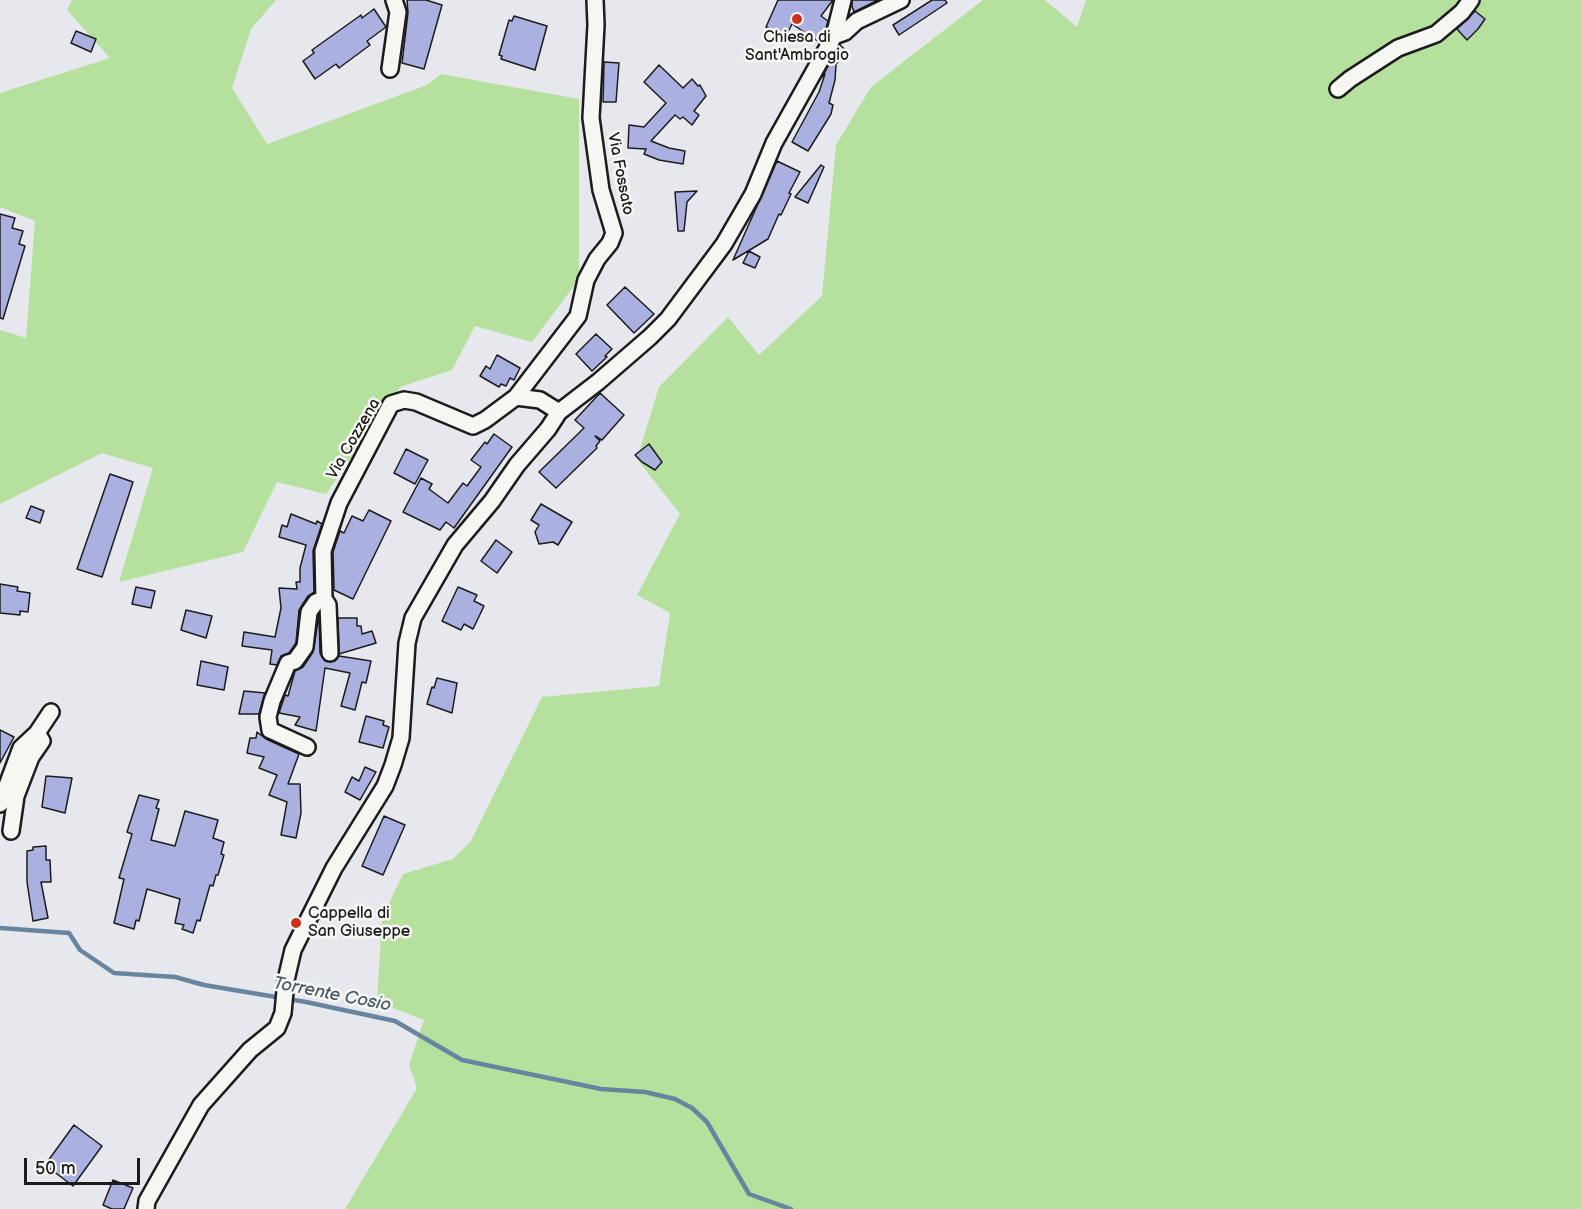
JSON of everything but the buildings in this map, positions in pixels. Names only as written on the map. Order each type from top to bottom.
[{"type":"street","points":[[390,69],[398,12],[394,0]]},
{"type":"street","name":"Via Fossato","points":[[516,397],[578,316],[586,280],[614,233],[601,189],[591,118],[596,25],[595,0]]},
{"type":"street","points":[[146,1209],[147,1201],[201,1105],[250,1050],[277,1028],[283,1013],[286,980],[293,950],[334,868],[385,786],[393,765],[401,738],[407,643],[412,618],[455,545],[492,501],[559,412],[598,382],[662,325],[724,244],[753,194],[774,142],[834,36],[843,0]]},
{"type":"street","points":[[834,36],[845,32],[857,21],[901,0]]},
{"type":"street","points":[[1338,89],[1398,48],[1436,34],[1462,12],[1471,0]]},
{"type":"street","points":[[516,397],[540,400],[559,412]]},
{"type":"street","name":"Via Cozzena","points":[[324,599],[323,551],[333,517],[391,404],[404,400],[416,402],[473,426],[516,397]]},
{"type":"street","points":[[307,747],[270,730],[268,717],[272,701],[288,663],[295,661],[305,647],[309,612],[316,602],[324,599],[328,605],[330,653]]},
{"type":"street","points":[[0,804],[21,748],[37,733],[51,712]]},
{"type":"street","points":[[11,831],[16,796],[31,757],[42,741],[37,733]]},
{"type":"green space","points":[[72,0],[276,0],[251,29],[232,88],[267,144],[427,85],[441,74],[579,99],[579,279],[532,342],[475,326],[452,370],[400,387],[326,494],[277,482],[243,552],[119,582],[153,468],[102,453],[0,504],[0,330],[26,338],[35,221],[0,207],[0,93],[110,58],[67,10]]},
{"type":"green space","points":[[983,0],[1045,0],[1077,27],[1086,0],[1581,0],[1581,1209],[345,1209],[417,1088],[409,1065],[424,1020],[377,1002],[382,918],[403,874],[453,859],[471,841],[542,697],[659,686],[670,613],[637,595],[680,514],[637,459],[659,387],[728,317],[759,355],[822,296],[836,145],[871,87]]},
{"type":"waterway","name":"Torrente Cosio","points":[[0,928],[69,933],[80,950],[114,973],[175,977],[204,985],[306,1002],[395,1021],[462,1060],[601,1089],[645,1092],[675,1099],[692,1108],[707,1122],[749,1194],[791,1209]]},
{"type":"place","name":"Chiesa di Sant'Ambrogio","points":[[797,19]]},
{"type":"place","name":"Cappella di San Giuseppe","points":[[296,923]]}]
